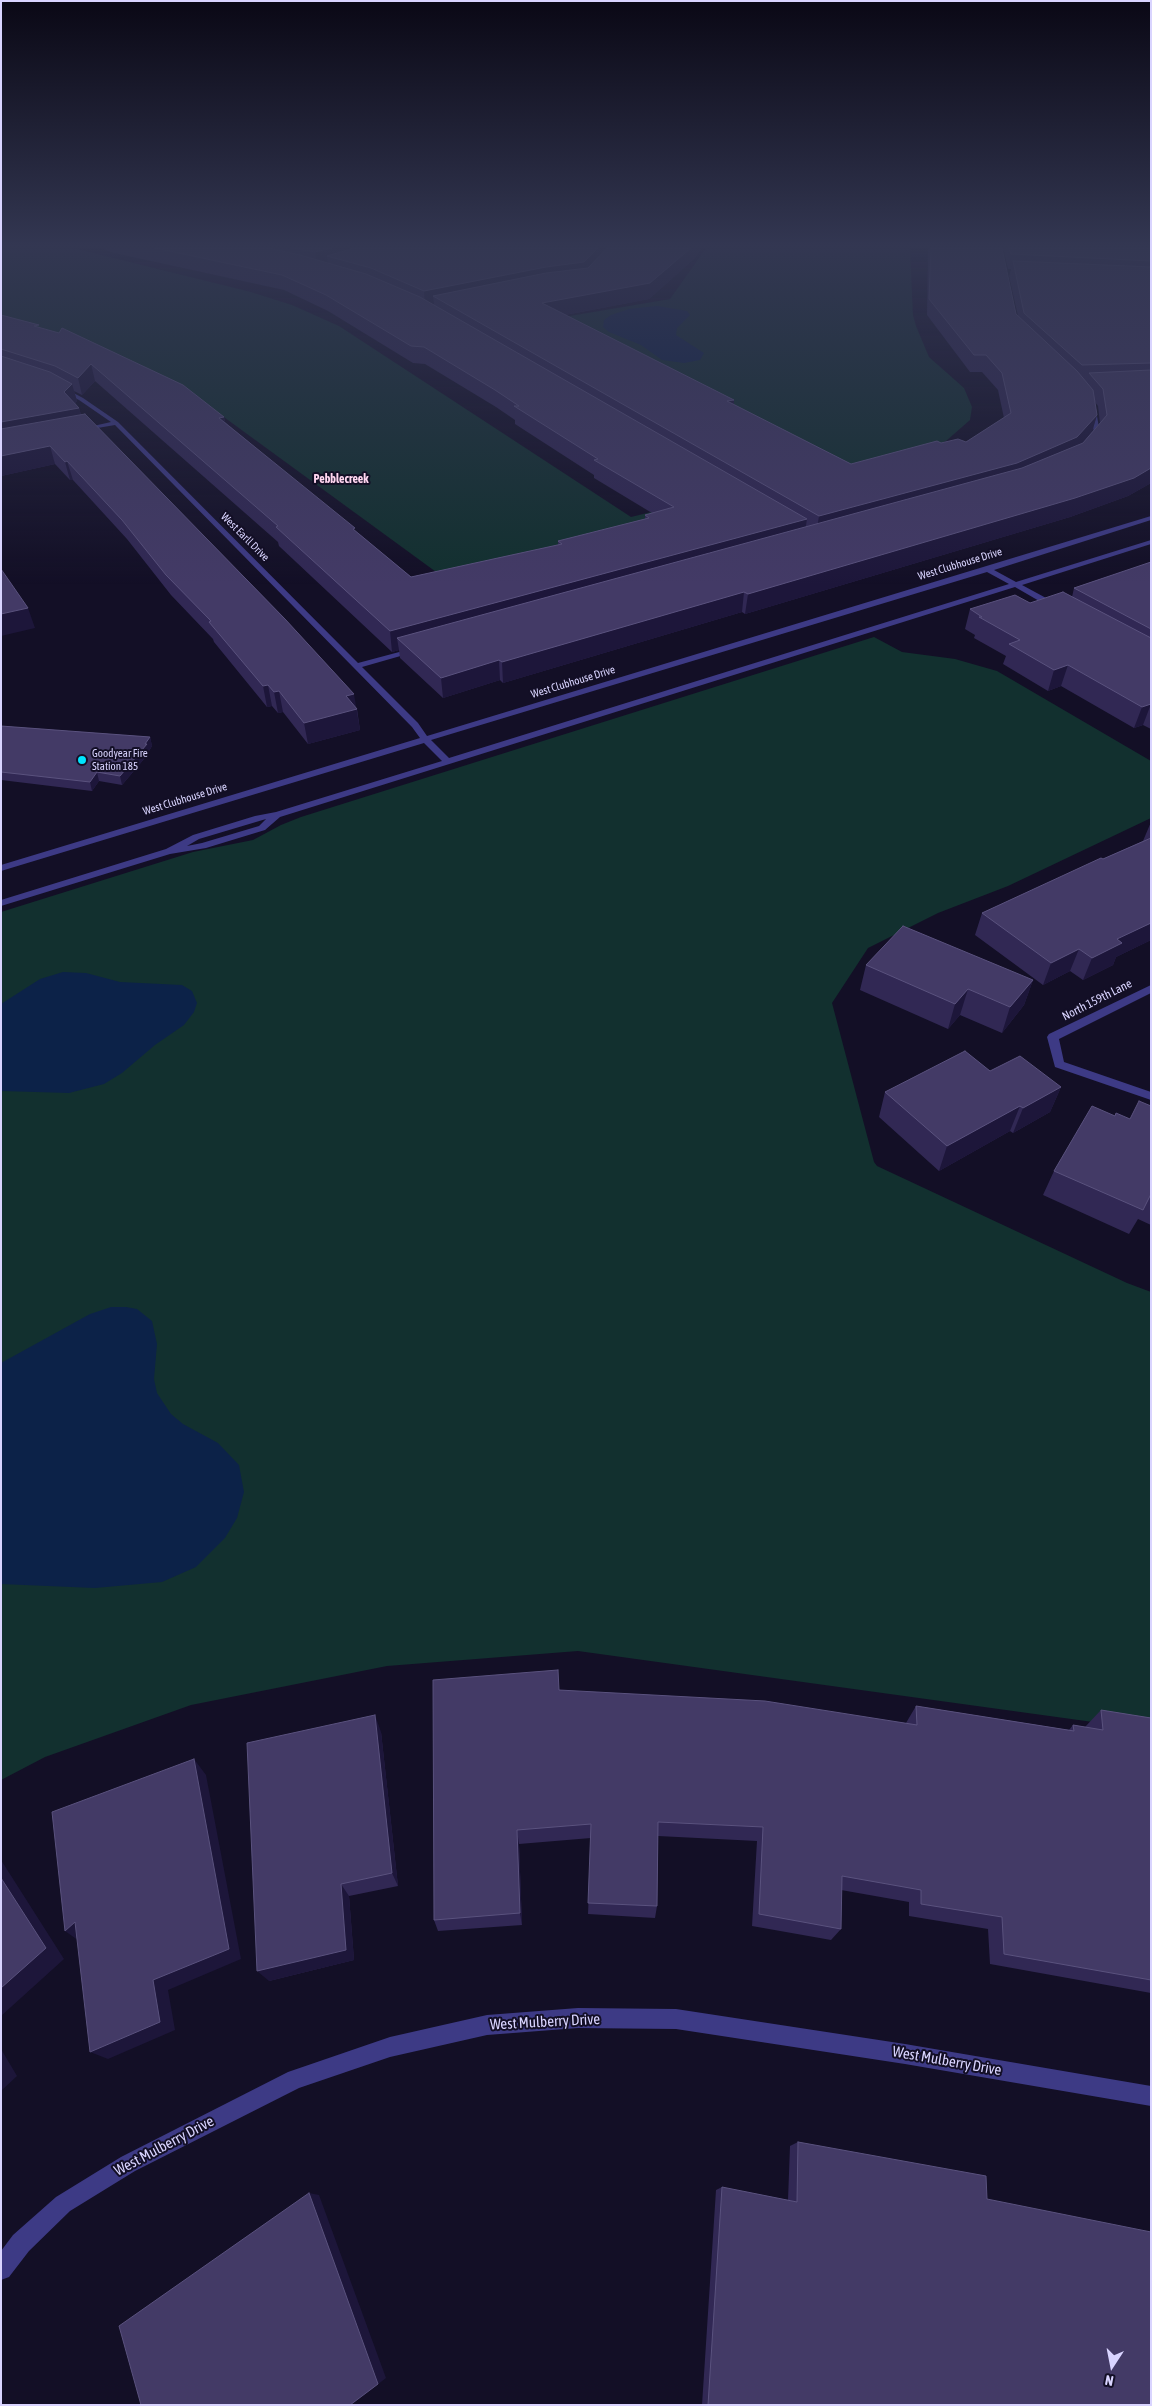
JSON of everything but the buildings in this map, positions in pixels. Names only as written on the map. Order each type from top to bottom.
[{"type":"street","name":"West Earll Drive","points":[[56,386],[81,399],[116,423],[415,725],[424,739],[447,761]]},
{"type":"street","points":[[1086,445],[1097,432],[1093,406],[1087,399]]},
{"type":"street","points":[[78,430],[116,423]]},
{"type":"street","name":"West Clubhouse Drive","points":[[1,868],[988,570],[1151,518]]},
{"type":"street","points":[[1,903],[169,851],[202,846],[262,828],[277,815],[1151,542]]},
{"type":"street","points":[[988,570],[1064,611]]},
{"type":"street","points":[[356,666],[423,647]]},
{"type":"street","name":"North 159th Lane","points":[[1151,988],[1053,1038],[1059,1064],[1151,1096]]},
{"type":"street","name":"West Mulberry Drive","points":[[1,2269],[21,2243],[63,2204],[128,2164],[286,2084],[390,2047],[486,2025],[578,2018],[676,2019],[905,2054],[1151,2096]]},
{"type":"green space","points":[[94,360],[391,360],[631,517],[725,494],[737,502],[443,577],[206,404]]},
{"type":"green space","points":[[638,360],[933,360],[964,388],[972,407],[970,420],[946,441],[906,458],[853,473]]},
{"type":"green space","points":[[874,637],[902,652],[955,659],[997,671],[1151,761],[1151,818],[1008,886],[938,913],[868,948],[832,1003],[874,1162],[877,1166],[1127,1283],[1151,1292],[1151,1730],[578,1651],[387,1666],[191,1705],[45,1757],[1,1780],[1,912],[193,852],[253,840],[301,817]]},
{"type":"water","points":[[664,360],[699,360],[684,363]]},
{"type":"water","points":[[63,972],[86,973],[120,982],[182,985],[192,991],[197,1003],[194,1012],[184,1025],[155,1045],[122,1073],[104,1084],[69,1093],[1,1091],[1,1004],[40,979]]},
{"type":"water","points":[[111,1307],[137,1309],[152,1321],[157,1344],[154,1379],[157,1393],[171,1414],[183,1424],[218,1443],[239,1465],[244,1492],[237,1518],[225,1538],[196,1567],[162,1582],[95,1588],[1,1584],[1,1363],[90,1314]]},
{"type":"place","name":"Goodyear Fire Station 185","points":[[82,760]]},
{"type":"district","name":"Pebblecreek","points":[[341,479]]}]
